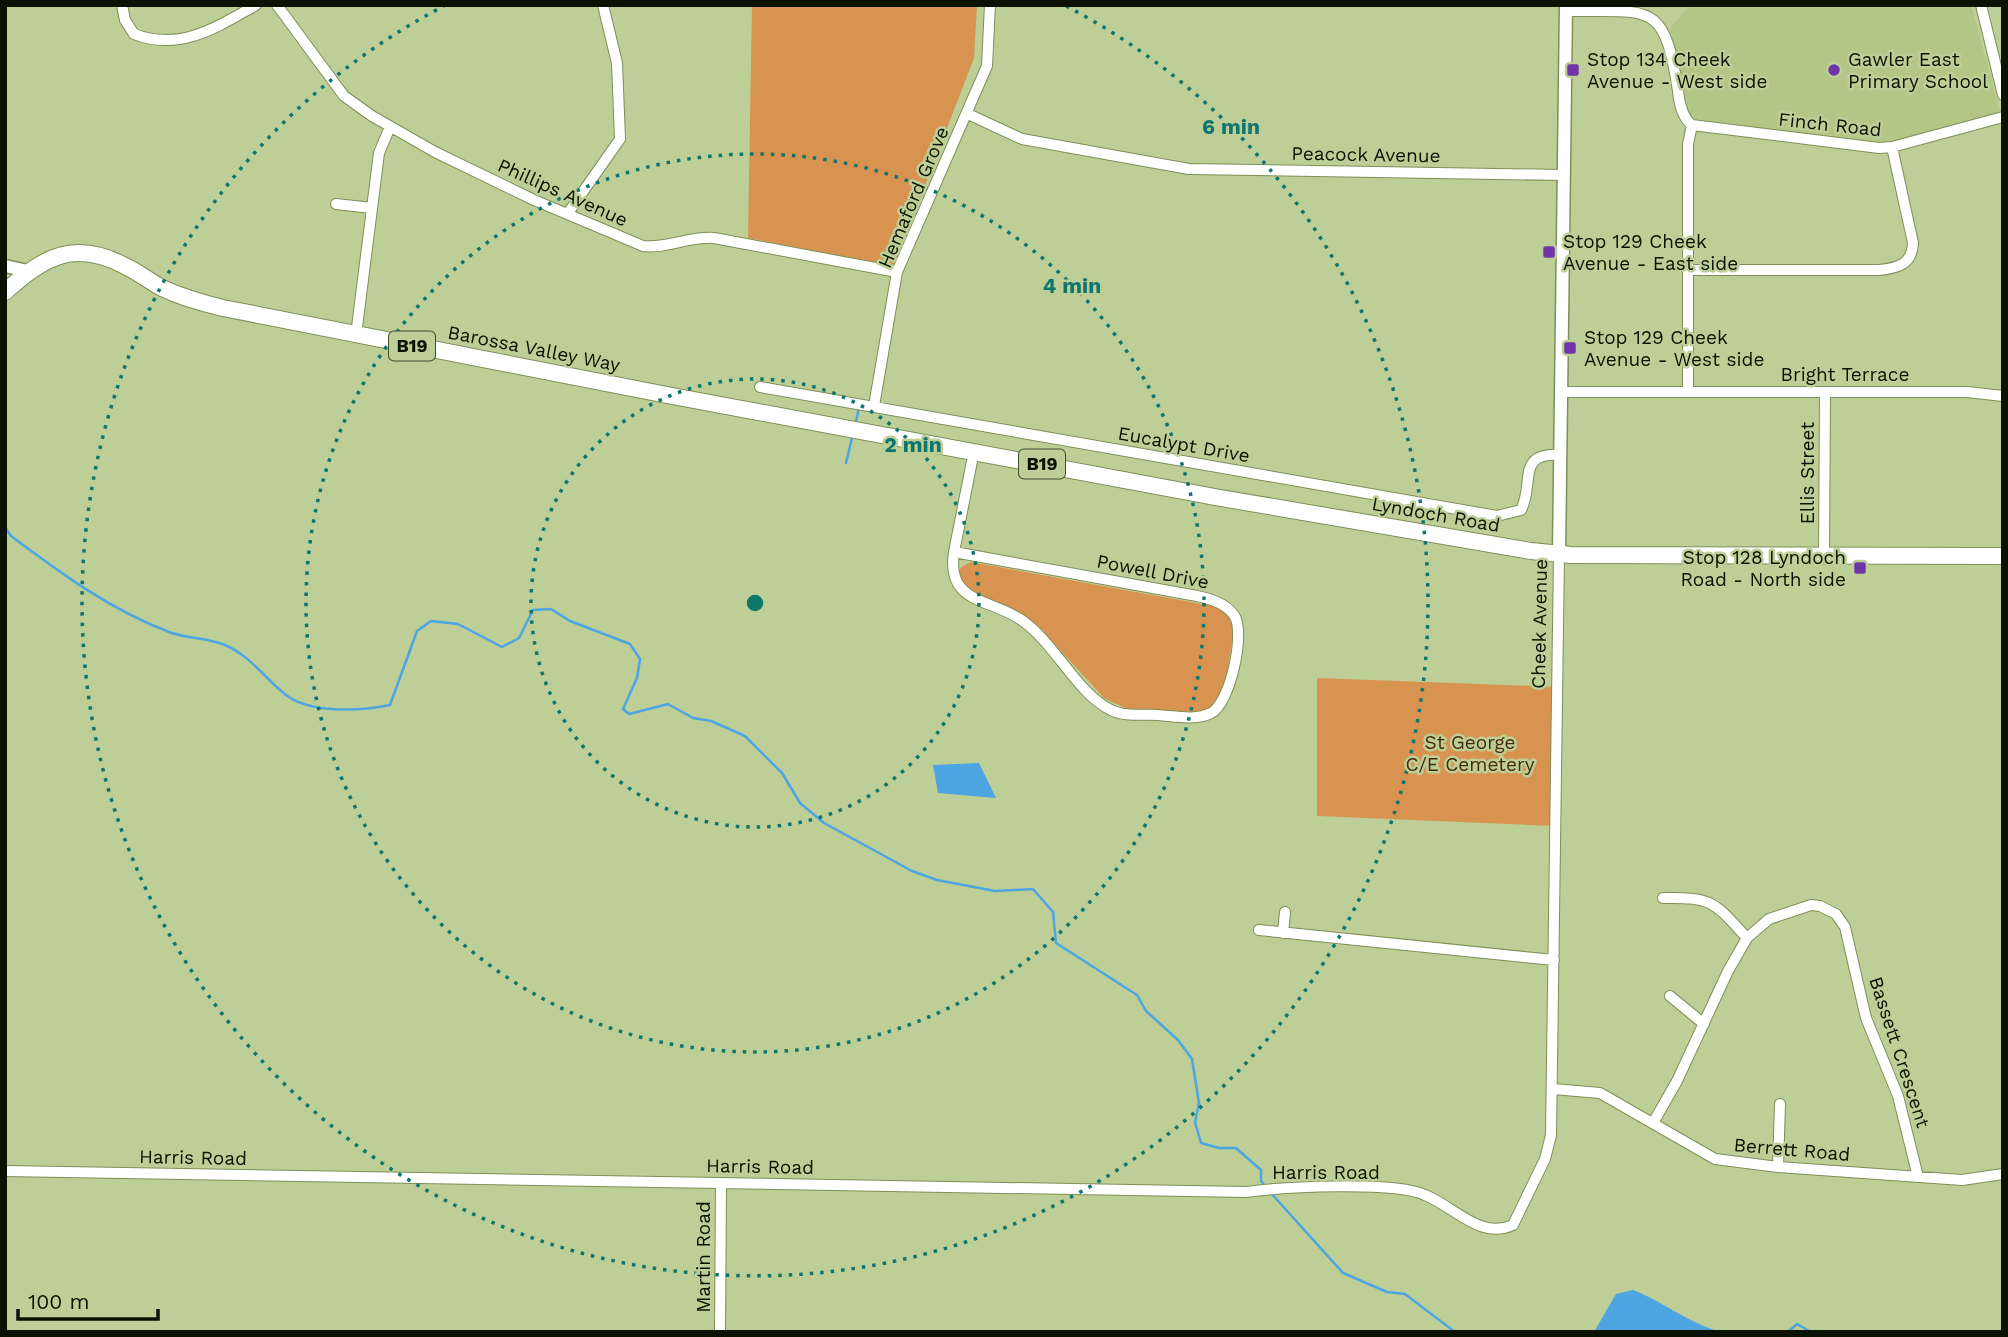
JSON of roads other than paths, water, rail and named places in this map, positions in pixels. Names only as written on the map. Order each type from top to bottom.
[{"type":"main road","name":"Barossa Valley Way","points":[[5,292],[28,271],[54,256],[91,254],[125,265],[162,288],[203,303],[356,335],[869,432]]},
{"type":"main road","name":"Lyndoch Road","points":[[869,432],[1228,499],[1559,555],[2003,556]]},
{"type":"street","points":[[122,5],[125,20],[134,34],[176,41],[198,36],[256,5]]},
{"type":"street","name":"Phillips Avenue","points":[[278,5],[344,96],[390,127],[522,194],[643,246],[654,247],[692,238],[714,238],[897,272]]},
{"type":"street","points":[[568,213],[620,138],[617,63],[603,5]]},
{"type":"street","name":"Hemaford Grove","points":[[874,406],[897,272],[968,114],[986,66],[990,5]]},
{"type":"street","points":[[1981,5],[1998,51],[2003,94]]},
{"type":"street","points":[[1566,8],[1640,11],[1654,16],[1666,33],[1679,97],[1686,119],[1692,125],[1688,144],[1688,391]]},
{"type":"street","name":"Cheek Avenue","points":[[1508,1227],[1525,1200],[1551,1135],[1566,8]]},
{"type":"street","name":"Peacock Avenue","points":[[968,114],[1022,139],[1189,169],[1563,175]]},
{"type":"street","name":"Finch Road","points":[[1692,125],[1860,148],[1892,147],[2003,117]]},
{"type":"street","points":[[356,335],[379,153],[390,127]]},
{"type":"street","points":[[1688,270],[1879,270],[1905,264],[1913,254],[1913,243],[1892,147]]},
{"type":"street","points":[[336,204],[372,208]]},
{"type":"street","points":[[5,266],[28,271]]},
{"type":"street","name":"Eucalypt Drive","points":[[760,387],[1497,516],[1521,510],[1527,494],[1527,475],[1535,460],[1545,454],[1561,455]]},
{"type":"street","name":"Bright Terrace","points":[[1561,391],[1967,392],[2003,397]]},
{"type":"street","name":"Ellis Street","points":[[1824,555],[1825,392]]},
{"type":"street","name":"Powell Drive","points":[[954,552],[1197,596],[1220,603],[1234,615],[1239,629],[1226,697],[1215,711],[1196,717],[1112,710],[1096,700],[1054,650],[1021,620],[962,592],[953,579],[954,552],[974,452]]},
{"type":"street","points":[[1663,898],[1698,897],[1716,904],[1747,938]]},
{"type":"street","name":"Bassett Crescent","points":[[1653,1123],[1747,938],[1769,919],[1811,905],[1827,908],[1840,918],[1845,927],[1866,1018],[1898,1096],[1918,1177]]},
{"type":"street","points":[[1283,933],[1285,912]]},
{"type":"street","points":[[1259,930],[1554,960]]},
{"type":"street","points":[[1670,996],[1704,1024]]},
{"type":"street","name":"Berrett Road","points":[[1553,1089],[1600,1093],[1715,1159],[1778,1167],[1962,1180],[2003,1174]]},
{"type":"street","points":[[1778,1167],[1780,1104]]},
{"type":"street","name":"Harris Road","points":[[5,1171],[721,1183],[1266,1190],[1328,1187],[1404,1189],[1426,1195],[1482,1228],[1508,1227]]},
{"type":"street","name":"Martin Road","points":[[720,1332],[721,1183]]},
{"type":"water","points":[[979,763],[996,798],[938,793],[933,765]]},
{"type":"water","points":[[1633,1290],[1721,1332],[1594,1332],[1616,1294]]},
{"type":"waterway","points":[[856,421],[859,408]]},
{"type":"waterway","points":[[846,463],[852,438]]},
{"type":"waterway","points":[[5,527],[11,536],[106,602],[169,632],[225,645],[250,662],[286,695],[296,701],[322,708],[365,709],[390,705],[417,631],[431,621],[458,624],[502,647],[519,638],[533,610],[551,609],[570,621],[630,644],[640,659],[637,678],[623,709],[629,714],[668,704],[693,718],[711,721],[745,736],[782,773],[800,803],[824,823],[912,871],[937,880],[995,891],[1033,889],[1053,912],[1056,943],[1137,995],[1146,1011],[1178,1040],[1192,1059],[1199,1103],[1195,1122],[1201,1143],[1219,1148],[1236,1148],[1261,1170],[1261,1181],[1267,1188]]},
{"type":"waterway","points":[[1271,1193],[1343,1273],[1387,1292],[1405,1294],[1455,1332]]},
{"type":"waterway","points":[[1788,1332],[1797,1324],[1811,1332]]},
{"type":"place","name":"Stop 134 Cheek Avenue - West side","points":[[1573,70]]},
{"type":"place","name":"Gawler East Primary School","points":[[1834,70]]},
{"type":"place","name":"Stop 129 Cheek Avenue - East side","points":[[1549,252]]},
{"type":"place","name":"Stop 129 Cheek Avenue - West side","points":[[1570,348]]},
{"type":"place","name":"Stop 128 Lyndoch Road - North side","points":[[1860,568]]},
{"type":"park label","name":"St George C/E Cemetery","points":[[1470,753]]}]
